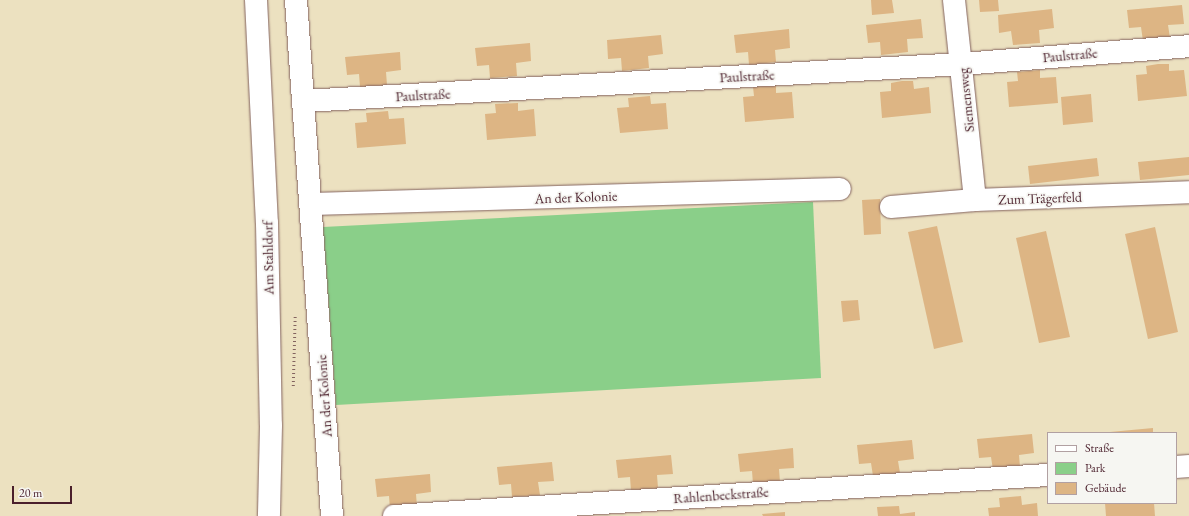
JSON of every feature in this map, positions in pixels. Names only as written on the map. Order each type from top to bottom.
[{"type":"street","name":"Am Stahldorf","points":[[256,0],[268,246],[271,425],[269,516]]},
{"type":"street","name":"An der Kolonie","points":[[296,0],[312,204],[332,516]]},
{"type":"street","name":"Siemensweg","points":[[954,0],[976,200]]},
{"type":"street","name":"Paulstraße","points":[[304,101],[962,64],[1189,46]]},
{"type":"street","name":"An der Kolonie","points":[[312,204],[840,189]]},
{"type":"street","name":"Zum Trägerfeld","points":[[891,208],[976,200],[1189,192]]},
{"type":"street","points":[[1177,467],[1189,466]]},
{"type":"street","name":"Rahlenbeckstraße","points":[[394,516],[1047,475]]},
{"type":"path","points":[[293,388],[295,310]]},
{"type":"green space","points":[[813,202],[821,378],[336,405],[323,227]]},
{"type":"building","points":[[871,0],[892,0],[894,13],[872,15]]},
{"type":"building","points":[[979,0],[998,0],[999,11],[980,12]]},
{"type":"building","points":[[1182,5],[1184,24],[1168,25],[1170,38],[1143,41],[1141,27],[1129,28],[1127,10]]},
{"type":"building","points":[[1052,9],[1054,28],[1039,30],[1040,43],[1013,45],[1011,31],[999,33],[998,15]]},
{"type":"building","points":[[921,19],[923,38],[907,39],[908,52],[881,55],[880,42],[868,43],[866,25]]},
{"type":"building","points":[[789,29],[790,48],[775,50],[776,62],[749,65],[748,52],[736,53],[734,35]]},
{"type":"building","points":[[661,35],[663,54],[648,56],[649,68],[622,71],[621,58],[608,59],[607,40]]},
{"type":"building","points":[[530,43],[531,61],[516,63],[517,76],[490,78],[489,65],[477,66],[475,48]]},
{"type":"building","points":[[400,52],[401,70],[386,72],[387,85],[360,87],[359,74],[347,75],[345,57]]},
{"type":"building","points":[[1169,64],[1169,71],[1184,70],[1187,96],[1138,101],[1136,75],[1147,74],[1146,66]]},
{"type":"building","points":[[1040,70],[1040,78],[1056,77],[1058,103],[1009,107],[1007,82],[1018,81],[1017,72]]},
{"type":"building","points":[[913,81],[914,89],[929,87],[931,113],[882,118],[880,92],[891,91],[891,83]]},
{"type":"building","points":[[776,85],[776,93],[792,92],[794,118],[745,122],[743,97],[754,96],[753,87]]},
{"type":"building","points":[[1091,94],[1093,122],[1063,125],[1061,97]]},
{"type":"building","points":[[650,96],[651,104],[666,103],[668,129],[620,133],[617,108],[629,107],[628,98]]},
{"type":"building","points":[[518,103],[518,111],[534,109],[536,136],[487,140],[485,114],[496,113],[495,104]]},
{"type":"building","points":[[388,111],[389,119],[404,118],[406,144],[357,148],[355,123],[367,122],[366,113]]},
{"type":"building","points":[[1189,157],[1189,175],[1140,180],[1138,162]]},
{"type":"building","points":[[1097,158],[1099,176],[1030,184],[1028,166]]},
{"type":"building","points":[[880,199],[881,234],[864,235],[862,200]]},
{"type":"building","points":[[937,226],[963,342],[934,349],[908,232]]},
{"type":"building","points":[[1155,227],[1178,332],[1148,339],[1125,234]]},
{"type":"building","points":[[1046,231],[1070,337],[1039,343],[1016,238]]},
{"type":"building","points":[[858,300],[860,320],[843,322],[841,301]]},
{"type":"building","points":[[1153,428],[1153,432],[1110,432]]},
{"type":"building","points":[[1032,434],[1034,453],[1019,455],[1020,467],[993,470],[991,457],[979,458],[977,439]]},
{"type":"building","points":[[912,440],[914,459],[898,461],[900,473],[873,476],[871,463],[859,464],[857,445]]},
{"type":"building","points":[[793,448],[794,468],[779,469],[780,482],[753,484],[752,471],[740,472],[738,454]]},
{"type":"building","points":[[671,455],[673,474],[657,475],[658,488],[631,491],[630,477],[618,478],[616,460]]},
{"type":"building","points":[[552,462],[554,481],[538,482],[540,495],[512,497],[511,484],[499,485],[497,467]]},
{"type":"building","points":[[430,474],[431,492],[416,494],[417,507],[390,509],[389,496],[377,497],[375,479]]},
{"type":"building","points":[[1021,496],[1022,505],[1037,503],[1038,516],[989,516],[988,508],[1000,507],[999,498]]},
{"type":"building","points":[[1105,504],[1154,504],[1155,516],[1106,516]]},
{"type":"building","points":[[899,506],[900,514],[915,512],[915,516],[878,516],[877,507]]},
{"type":"building","points":[[785,512],[785,516],[763,516],[762,514]]}]
